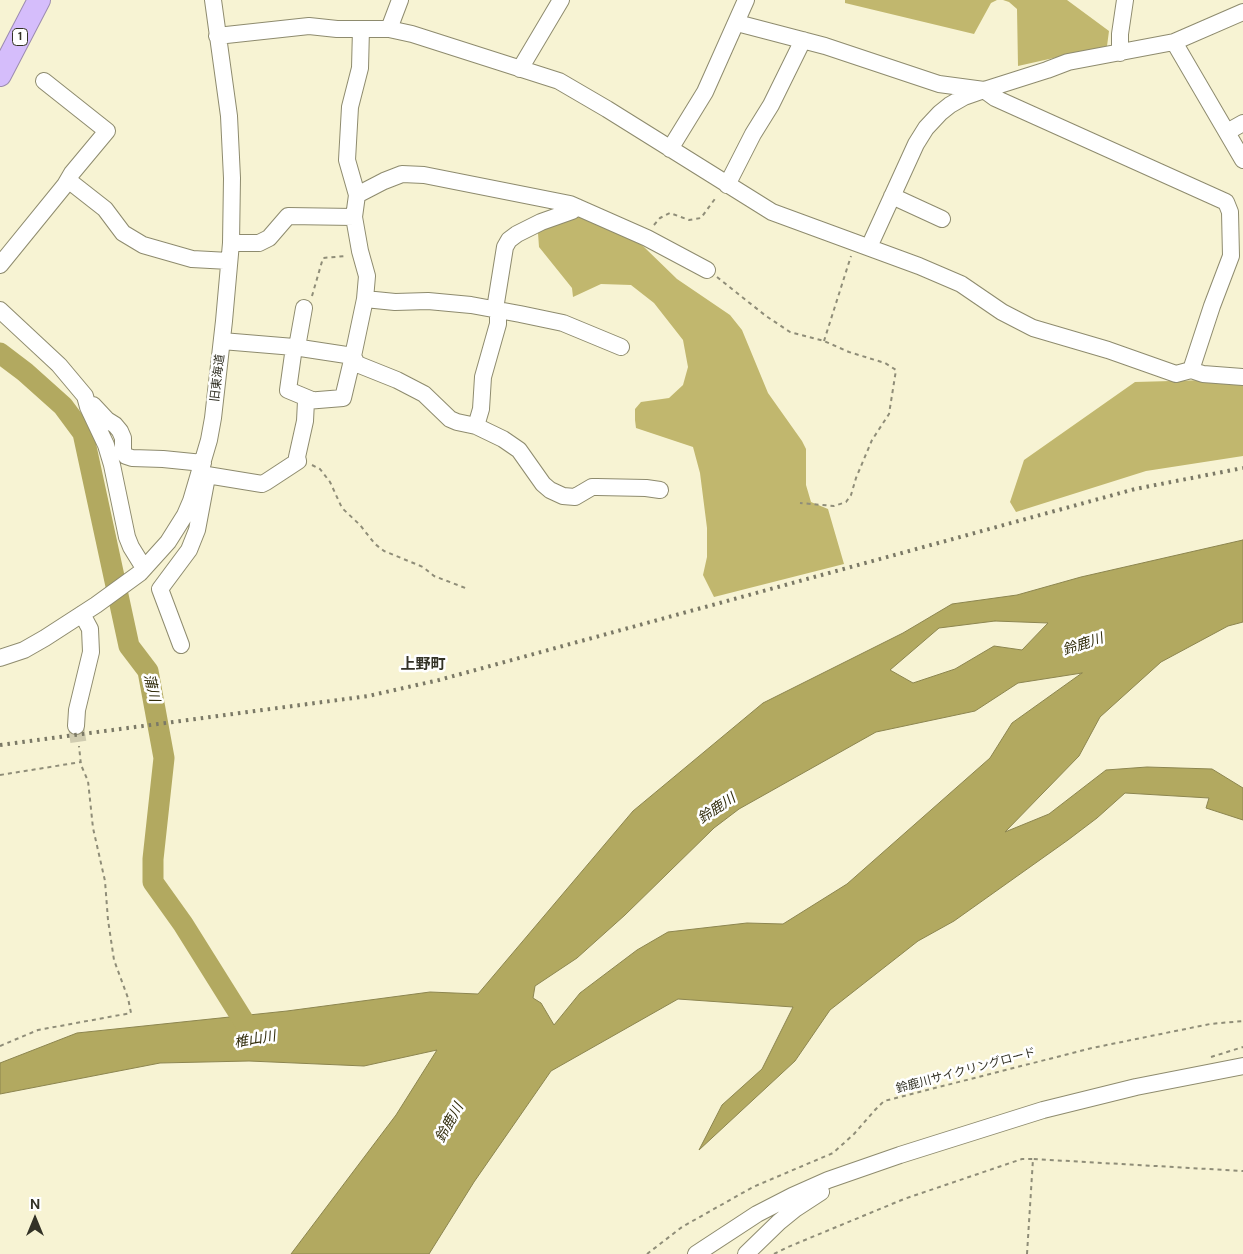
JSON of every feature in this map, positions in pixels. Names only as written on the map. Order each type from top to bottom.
[{"type":"highway","name":"1","points":[[0,41],[22,0]]},
{"type":"highway","name":"1","points":[[0,74],[39,0]]},
{"type":"street","name":"旧東海道","points":[[0,658],[24,650],[89,609],[142,570],[168,542],[185,515],[205,469],[222,341],[231,243],[231,146],[228,103],[213,0]]},
{"type":"street","points":[[389,29],[400,0]]},
{"type":"street","points":[[520,69],[561,0]]},
{"type":"street","points":[[670,149],[705,92],[746,0]]},
{"type":"street","points":[[1120,53],[1120,34],[1125,0]]},
{"type":"street","points":[[862,244],[892,196],[916,144],[926,128],[950,105],[964,97],[1068,62],[1174,42],[1243,12]]},
{"type":"street","points":[[737,23],[803,40],[938,84],[984,90],[995,98],[1226,202],[1230,212],[1231,256],[1191,370]]},
{"type":"street","points":[[217,36],[309,26],[389,29],[412,34],[559,81],[772,212],[862,244],[961,284],[1002,312],[1033,328],[1108,350],[1176,374],[1191,370],[1202,374],[1243,377]]},
{"type":"street","points":[[0,310],[59,365],[106,420],[115,425],[123,438],[126,456],[132,458],[163,459],[262,484],[298,461],[297,457],[305,421],[306,401],[342,398],[365,299],[367,276],[354,217],[357,195],[347,160],[350,107],[360,68],[361,29]]},
{"type":"street","points":[[726,184],[762,117],[771,105],[803,40]]},
{"type":"street","points":[[1174,42],[1243,160]]},
{"type":"street","points":[[0,265],[107,131],[44,81]]},
{"type":"street","points":[[1227,132],[1243,123]]},
{"type":"street","points":[[357,195],[402,174],[424,175],[570,204],[647,238],[708,270]]},
{"type":"street","points":[[68,180],[105,209],[124,233],[143,245],[192,259],[229,261]]},
{"type":"street","points":[[892,196],[942,219]]},
{"type":"street","points":[[476,426],[481,409],[483,377],[498,324],[498,314],[495,309],[505,247],[509,240],[517,234],[541,222],[572,211],[577,207]]},
{"type":"street","points":[[231,243],[259,243],[269,238],[288,216],[354,217]]},
{"type":"street","points":[[365,299],[395,302],[428,301],[495,309],[563,323],[621,348]]},
{"type":"street","points":[[308,303],[296,347],[288,390],[312,400]]},
{"type":"street","points":[[222,341],[296,347],[353,356]]},
{"type":"street","points":[[353,356],[357,364],[411,386],[424,394],[450,419],[476,426],[503,439],[519,450],[543,484],[562,496],[575,497],[592,487],[660,490]]},
{"type":"street","points":[[85,396],[112,465],[128,537],[142,570]]},
{"type":"street","points":[[181,645],[160,589],[188,550],[197,530],[205,469]]},
{"type":"street","points":[[76,726],[77,710],[91,652],[89,609]]},
{"type":"street","points":[[696,1254],[757,1214],[792,1196],[828,1180],[900,1155],[1043,1110],[1136,1087],[1243,1066]]},
{"type":"street","points":[[746,1254],[790,1213],[826,1189],[828,1180]]},
{"type":"path","points":[[647,238],[653,227],[665,215],[670,213],[688,220],[701,218],[726,184]]},
{"type":"path","points":[[824,342],[862,244]]},
{"type":"path","points":[[308,303],[323,258],[352,255],[360,251]]},
{"type":"path","points":[[708,270],[790,332],[885,363],[896,370],[890,414],[872,440],[851,495],[846,502],[834,506],[800,503]]},
{"type":"path","points":[[298,461],[314,465],[320,469],[334,487],[338,502],[342,508],[354,518],[375,544],[384,551],[423,566],[434,576],[468,589]]},
{"type":"path","points":[[0,1046],[38,1030],[131,1014],[128,998],[114,960],[105,881],[94,836],[88,781],[80,762],[78,746]]},
{"type":"path","points":[[0,775],[80,762]]},
{"type":"path","name":"鈴鹿川サイクリングロード","points":[[647,1254],[682,1227],[753,1187],[833,1153],[854,1134],[884,1101],[1092,1048],[1210,1024],[1243,1021]]},
{"type":"path","points":[[774,1254],[904,1199],[1022,1159],[1243,1171]]},
{"type":"path","points":[[1027,1254],[1033,1159]]},
{"type":"shaded area","points":[[845,0],[997,0],[991,3],[974,34],[845,3]]},
{"type":"shaded area","points":[[1003,0],[1067,0],[1109,31],[1107,46],[1018,66],[1017,9],[1009,2]]},
{"type":"shaded area","points":[[575,216],[611,225],[643,246],[677,279],[730,315],[742,330],[768,393],[806,449],[806,485],[811,502],[828,509],[844,564],[714,597],[703,575],[707,557],[707,528],[700,473],[693,447],[636,428],[635,420],[635,409],[641,402],[669,398],[683,385],[688,367],[683,340],[654,303],[631,285],[601,284],[573,297],[572,288],[539,247],[537,219]]},
{"type":"shaded area","points":[[1243,379],[1243,456],[1146,471],[1016,512],[1010,502],[1024,460],[1135,382]]},
{"type":"water","points":[[1243,540],[1243,622],[1228,626],[1161,662],[1100,717],[1079,756],[1005,832],[1049,814],[1106,770],[1147,767],[1212,769],[1243,788],[1243,820],[1206,808],[1209,798],[1125,793],[1068,840],[954,921],[918,941],[830,1010],[795,1061],[699,1150],[722,1105],[762,1069],[793,1007],[678,999],[551,1071],[474,1182],[429,1254],[291,1254],[396,1115],[437,1050],[364,1066],[249,1061],[160,1063],[0,1094],[0,1063],[77,1033],[287,1011],[430,992],[478,994],[633,811],[763,703],[903,633],[952,604],[1017,595],[1081,577]],"holes":[[[995,621],[1048,623],[1022,650],[994,646],[955,669],[913,683],[890,670],[939,628]],[[1082,673],[1012,723],[990,758],[847,884],[783,924],[747,923],[668,932],[637,950],[580,993],[554,1025],[541,1003],[533,998],[535,986],[577,958],[625,915],[714,828],[739,809],[876,732],[975,711],[1018,683]]]},
{"type":"waterway","name":"蒲川","points":[[0,353],[25,372],[63,406],[83,433],[129,646],[148,671],[164,758],[153,859],[153,882],[183,924],[255,1039]]},
{"type":"tunnel","points":[[76,726],[79,746]]},
{"type":"railway","points":[[0,745],[368,696],[439,680],[1135,489],[1243,468]]},
{"type":"district","name":"上野町","points":[[423,665]]},
{"type":"water label","name":"鈴鹿川","points":[[1083,645]]},
{"type":"water label","name":"鈴鹿川","points":[[717,809]]},
{"type":"water label","name":"椎山川","points":[[255,1040]]},
{"type":"water label","name":"鈴鹿川","points":[[450,1123]]}]
